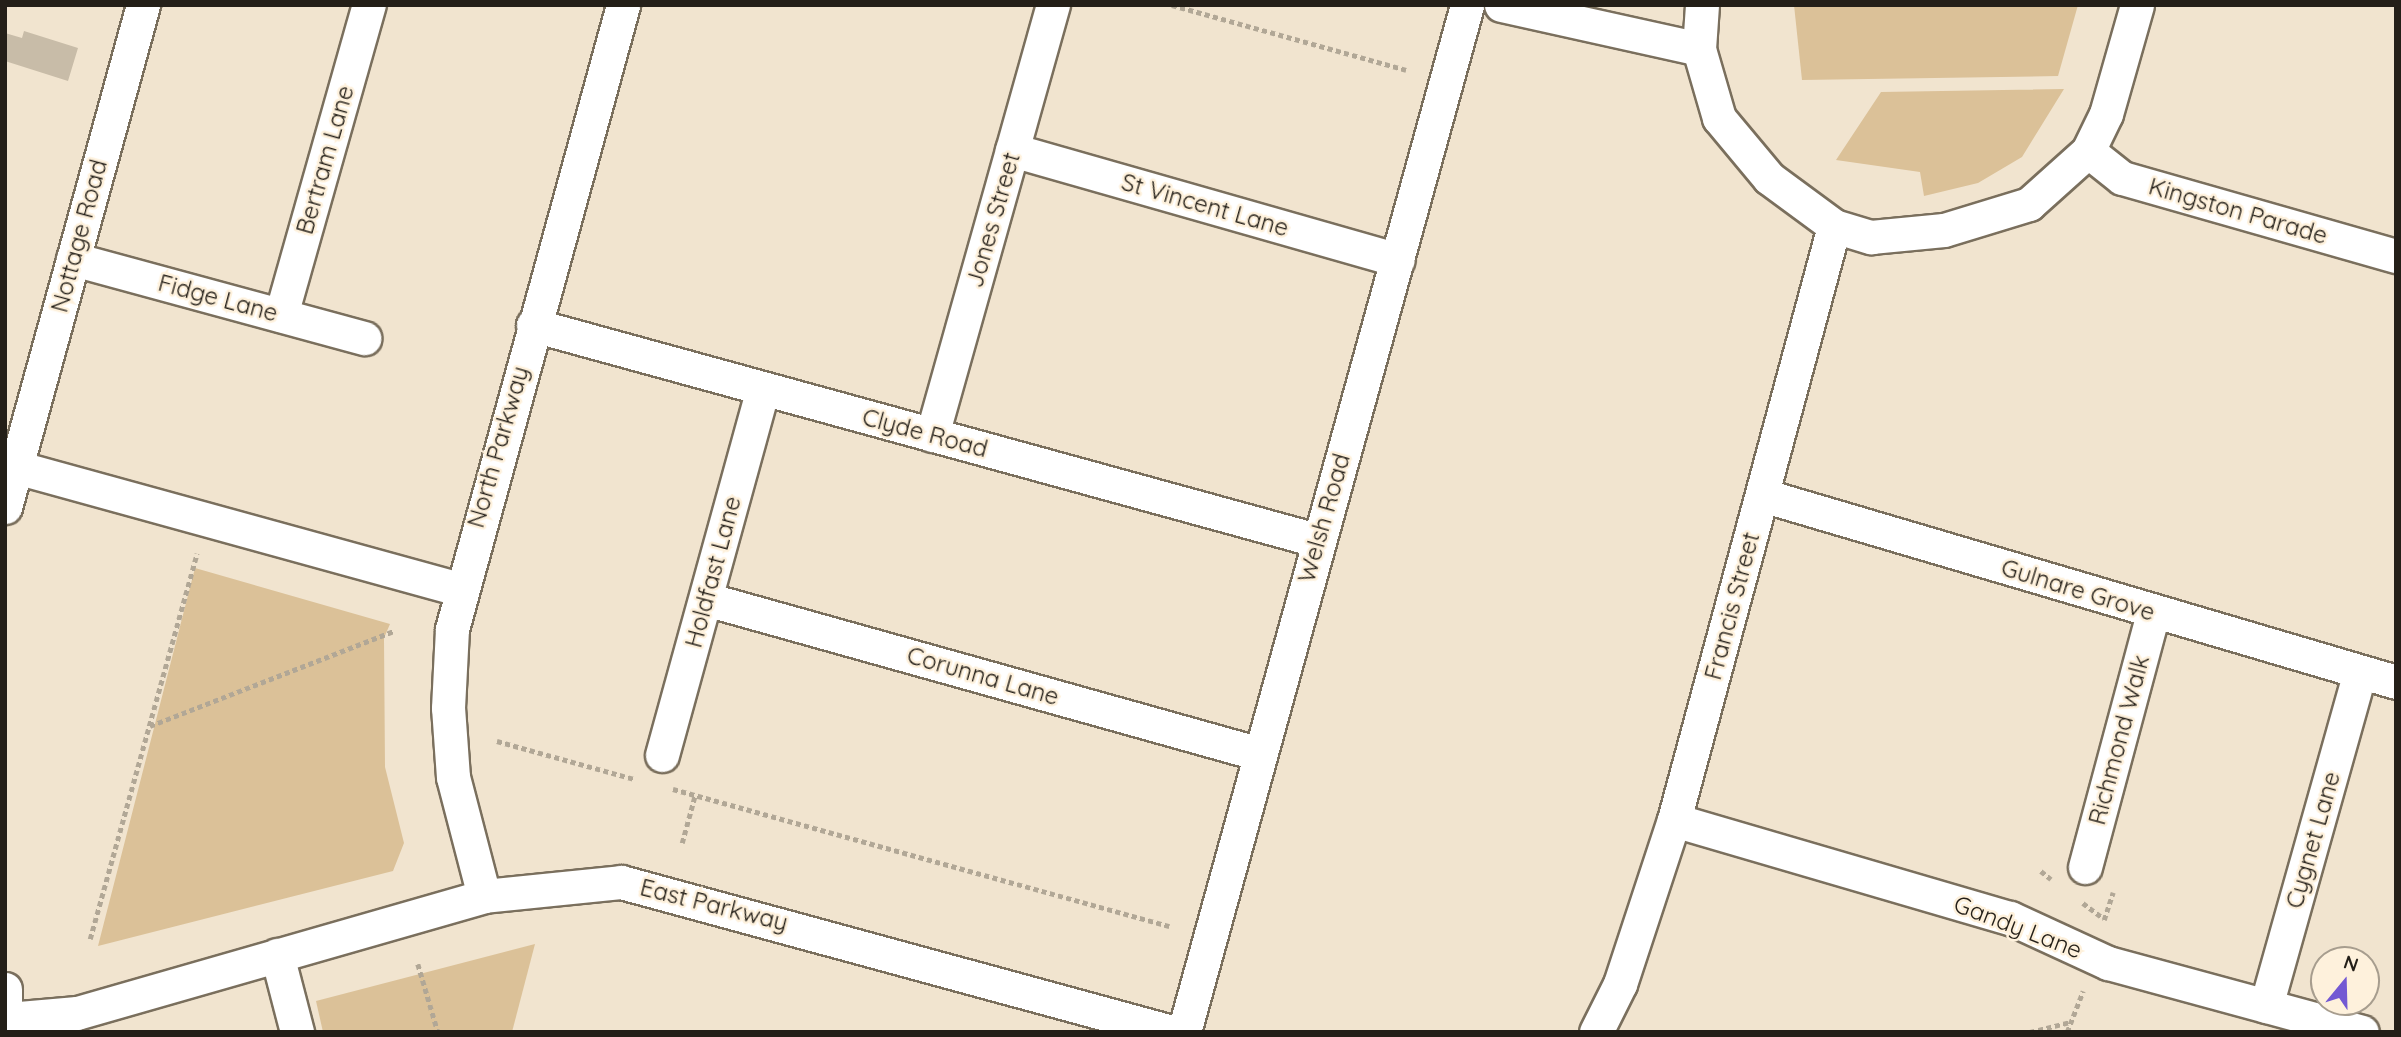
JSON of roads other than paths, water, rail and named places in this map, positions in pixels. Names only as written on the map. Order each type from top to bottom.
[{"type":"street","name":"Nottage Road","points":[[5,507],[143,5]]},
{"type":"street","name":"Bertram Lane","points":[[281,315],[369,5]]},
{"type":"street","name":"North Parkway","points":[[484,896],[453,777],[448,708],[458,589],[623,5]]},
{"type":"street","name":"Jones Street","points":[[932,435],[1053,5]]},
{"type":"street","name":"Welsh Road","points":[[1184,1032],[1317,540],[1398,260],[1467,5]]},
{"type":"street","points":[[1502,5],[1699,49]]},
{"type":"street","points":[[1702,5],[1699,49],[1719,118],[1769,178],[1834,226],[1871,237],[1944,230],[2029,204],[2088,151],[2106,114],[2137,5]]},
{"type":"street","name":"St Vincent Lane","points":[[1012,150],[1398,260]]},
{"type":"street","name":"Kingston Parade","points":[[2088,151],[2122,178],[2396,256]]},
{"type":"street","name":"Francis Street","points":[[1596,1032],[1620,984],[1674,820],[1834,226]]},
{"type":"street","name":"Fidge Lane","points":[[73,259],[364,338]]},
{"type":"street","name":"Clyde Road","points":[[533,325],[1317,540]]},
{"type":"street","name":"Holdfast Lane","points":[[663,771],[763,389]]},
{"type":"street","points":[[16,467],[458,589]]},
{"type":"street","name":"Gulnare Grove","points":[[1762,495],[2153,613],[2396,682]]},
{"type":"street","name":"Corunna Lane","points":[[706,599],[1260,754]]},
{"type":"street","name":"Richmond Walk","points":[[2085,867],[2153,613]]},
{"type":"street","name":"Cygnet Lane","points":[[2266,1006],[2360,673]]},
{"type":"street","name":"Gandy Lane","points":[[1674,820],[2010,918],[2108,963],[2362,1032]]},
{"type":"street","name":"East Parkway","points":[[6,1012],[77,1013],[484,896],[621,882],[674,891],[1172,1032]]},
{"type":"street","points":[[277,956],[297,1032]]},
{"type":"street","name":"Francis Street","points":[[1620,984],[1620,1032]]}]
